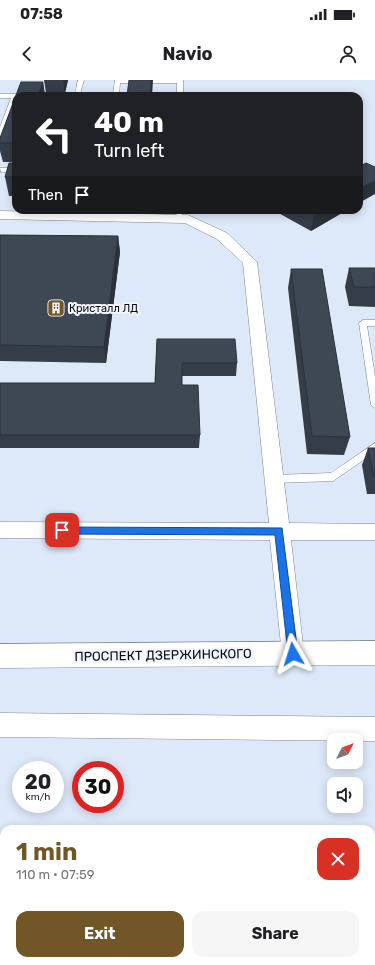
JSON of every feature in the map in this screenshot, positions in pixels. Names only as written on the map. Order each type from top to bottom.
[{"type":"main road","name":"ПРОСПЕКТ ДЗЕРЖИНСКОГО","points":[[0,656],[375,653]]},
{"type":"street","points":[[0,215],[180,214],[222,236],[250,262],[293,654]]},
{"type":"street","points":[[0,530],[375,532]]},
{"type":"street","points":[[0,725],[375,729]]},
{"type":"lane","points":[[78,92],[81,80]]},
{"type":"lane","points":[[116,92],[117,81],[180,81],[180,92]]},
{"type":"lane","points":[[0,96],[12,96]]},
{"type":"lane","points":[[0,135],[12,102]]},
{"type":"lane","points":[[0,170],[12,170]]},
{"type":"lane","points":[[375,323],[363,323],[375,405]]},
{"type":"lane","points":[[274,479],[333,477],[375,447]]},
{"type":"building","points":[[129,80],[151,80],[150,92],[128,92]]},
{"type":"building","points":[[21,82],[43,82],[39,92],[17,92]]},
{"type":"building","points":[[12,106],[12,143],[0,143],[0,138]]},
{"type":"building","points":[[9,163],[12,163],[12,177],[5,177]]},
{"type":"building","points":[[366,163],[375,167],[375,180],[363,187],[363,165]]},
{"type":"building","name":"Кристалл ЛД","points":[[0,235],[118,236],[104,347],[0,345]]},
{"type":"building","points":[[349,268],[375,268],[375,287],[354,287]]},
{"type":"building","points":[[291,269],[322,269],[350,437],[312,436]]},
{"type":"building","points":[[157,339],[235,339],[237,363],[182,363],[182,385],[198,385],[200,435],[0,435],[0,383],[155,383]]},
{"type":"building","points":[[368,448],[375,448],[375,477],[374,477]]},
{"type":"place","name":"Кристалл ЛД","points":[[56,308]]},
{"type":"route","points":[[62,530],[279,531],[293,654]]}]
